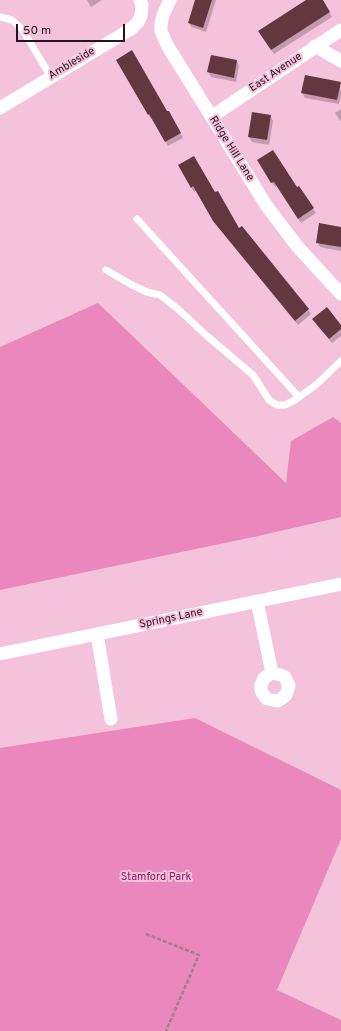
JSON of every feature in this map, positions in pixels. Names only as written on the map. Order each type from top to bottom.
[{"type":"street","points":[[140,0],[142,5],[141,16],[161,24],[163,15],[170,0]]},
{"type":"street","name":"Ambleside","points":[[0,108],[130,29],[138,22],[141,16]]},
{"type":"street","name":"Ridge Hill Lane","points":[[161,24],[161,31],[167,45],[266,205],[297,246],[338,286]]},
{"type":"street","name":"East Avenue","points":[[211,117],[341,30]]},
{"type":"street","points":[[315,46],[341,61]]},
{"type":"street","name":"Springs Lane","points":[[0,654],[341,584]]},
{"type":"street","points":[[257,601],[272,673]]},
{"type":"street","points":[[97,634],[111,719]]},
{"type":"lane","points":[[0,17],[12,20],[22,29],[51,77]]},
{"type":"lane","points":[[137,220],[299,397]]},
{"type":"lane","points":[[106,270],[147,292],[160,295],[178,309],[253,375],[269,400],[277,405],[285,405],[318,384],[341,361]]},
{"type":"path","points":[[146,934],[199,955],[166,1031]]},
{"type":"green space","points":[[98,303],[286,483],[291,441],[333,417],[341,423],[341,517],[258,536],[0,590],[0,347]]},
{"type":"green space","name":"Stamford Park","points":[[195,718],[341,790],[341,839],[277,990],[341,1020],[341,1031],[0,1031],[0,748]]},
{"type":"building","points":[[195,0],[212,0],[203,28],[188,23]]},
{"type":"building","points":[[306,0],[323,0],[330,12],[271,50],[258,31]]},
{"type":"building","points":[[132,50],[181,133],[165,142],[116,60]]},
{"type":"building","points":[[211,55],[237,60],[234,78],[207,72]]},
{"type":"building","points":[[305,75],[341,82],[337,100],[301,93]]},
{"type":"building","points":[[252,112],[271,115],[267,140],[248,137]]},
{"type":"building","points":[[273,150],[297,187],[299,186],[314,208],[298,219],[274,182],[271,183],[257,160]]},
{"type":"building","points":[[194,156],[215,192],[218,191],[239,228],[242,226],[309,309],[295,321],[213,221],[193,186],[191,188],[178,165]]},
{"type":"building","points":[[319,223],[341,227],[341,247],[316,243]]},
{"type":"building","points":[[327,307],[341,325],[341,329],[329,339],[312,319]]}]
